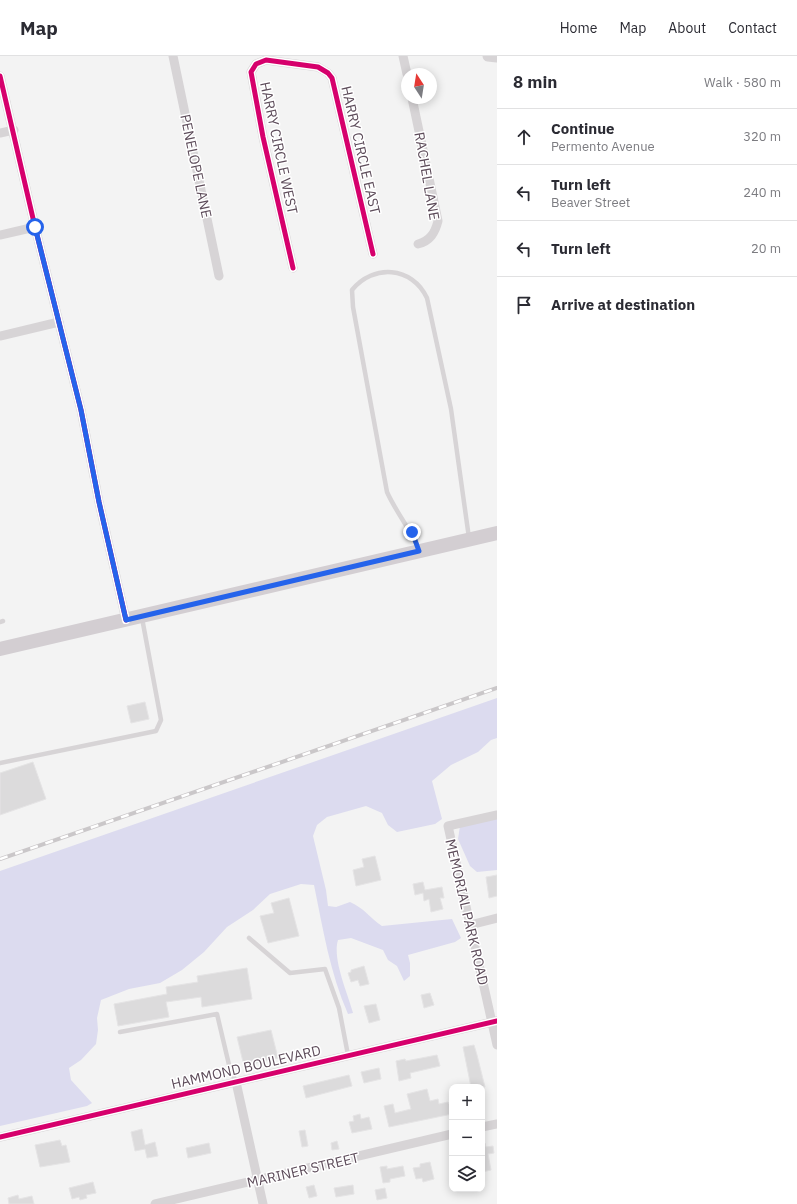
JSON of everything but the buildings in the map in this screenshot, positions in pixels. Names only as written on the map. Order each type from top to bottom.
[{"type":"main road","points":[[0,649],[497,533]]},
{"type":"street","name":"PENELOPE LANE","points":[[173,56],[219,276]]},
{"type":"street","points":[[404,56],[406,68]]},
{"type":"street","points":[[488,56],[497,57]]},
{"type":"street","name":"HARRY CIRCLE EAST","points":[[285,59],[318,67],[328,73],[332,78],[372,254]]},
{"type":"street","name":"HARRY CIRCLE WEST","points":[[285,59],[261,62],[256,64],[251,72],[263,137],[293,268]]},
{"type":"street","points":[[0,76],[14,130],[35,227],[81,410],[100,508],[126,620]]},
{"type":"street","name":"RACHEL LANE","points":[[413,104],[438,221],[431,238],[418,244]]},
{"type":"street","points":[[0,133],[14,130]]},
{"type":"street","points":[[0,235],[35,227]]},
{"type":"street","points":[[0,336],[60,322]]},
{"type":"street","name":"MEMORIAL PARK ROAD","points":[[497,815],[448,826],[470,925],[494,1021],[497,1044]]},
{"type":"street","points":[[470,925],[497,918]]},
{"type":"street","name":"HAMMOND BOULEVARD","points":[[0,1137],[494,1021]]},
{"type":"street","points":[[236,1082],[263,1204]]},
{"type":"street","points":[[485,1126],[497,1124]]},
{"type":"street","name":"MARINER STREET","points":[[155,1204],[449,1135]]},
{"type":"lane","points":[[419,551],[412,532],[396,509],[387,492],[352,307],[352,290],[357,284],[376,274],[389,272],[404,275],[420,286],[427,298],[450,409],[469,539]]},
{"type":"lane","points":[[0,763],[156,731],[161,720],[141,616]]},
{"type":"lane","points":[[249,938],[290,973],[325,969],[339,1008],[348,1055]]},
{"type":"lane","points":[[120,1032],[217,1014],[230,1069],[236,1082]]},
{"type":"shaded area","points":[[497,698],[497,738],[491,740],[478,752],[451,765],[432,781],[442,819],[435,824],[397,832],[388,825],[382,813],[366,806],[327,817],[317,825],[313,836],[326,890],[328,906],[336,907],[350,902],[359,907],[382,926],[452,919],[461,938],[455,942],[408,955],[410,963],[410,976],[404,981],[397,966],[388,960],[383,950],[351,938],[338,940],[337,957],[341,976],[353,1013],[348,1014],[336,983],[314,885],[301,884],[270,894],[253,910],[227,927],[204,952],[182,970],[160,983],[129,989],[101,1000],[97,1018],[98,1030],[96,1044],[81,1060],[69,1068],[71,1080],[92,1103],[87,1106],[0,1126],[0,871]]},
{"type":"shaded area","points":[[497,818],[497,870],[477,872],[470,866],[458,839],[460,826]]},
{"type":"railway","points":[[0,859],[497,688]]},
{"type":"cycle path","points":[[293,268],[263,137],[251,72],[256,64],[266,60],[318,67],[328,73],[332,78],[373,254]]},
{"type":"cycle path","points":[[0,76],[35,227],[81,410],[99,502],[126,620]]},
{"type":"cycle path","points":[[0,1137],[497,1021]]},
{"type":"route","points":[[35,227],[81,410],[99,502],[126,620],[419,551],[412,532]]}]
